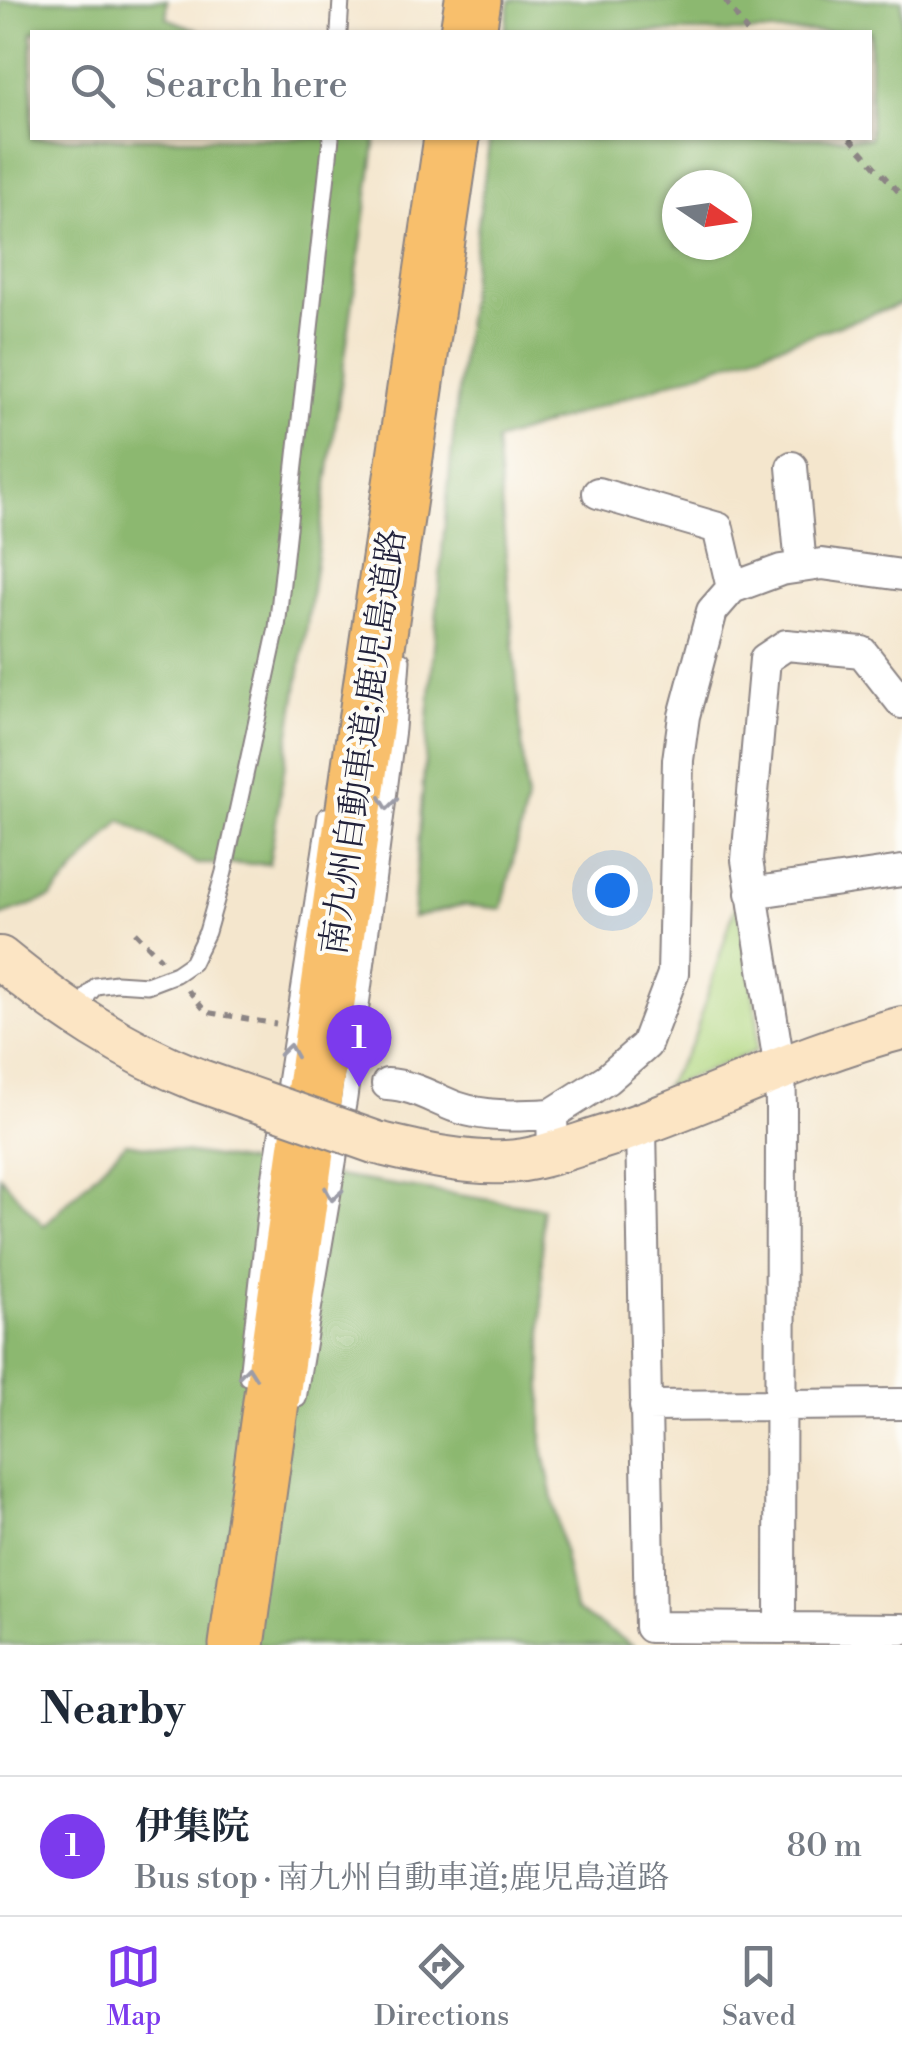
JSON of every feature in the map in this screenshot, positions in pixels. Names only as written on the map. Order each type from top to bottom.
[{"type":"highway","points":[[468,30],[473,0]]},
{"type":"highway","name":"南九州自動車道;鹿児島道路","points":[[237,1645],[452,140]]},
{"type":"street","points":[[792,468],[801,568]]},
{"type":"street","points":[[598,494],[718,528],[732,588]]},
{"type":"street","points":[[0,958],[55,1004],[118,1042],[198,1080],[377,1144],[447,1159],[507,1162],[553,1133],[646,1044],[673,974],[678,760],[684,716],[712,611],[732,588],[781,570],[822,564],[902,575]]},
{"type":"street","points":[[780,1628],[780,1070],[748,860],[765,659],[786,645],[862,652],[902,703]]},
{"type":"street","points":[[751,893],[902,870]]},
{"type":"street","points":[[387,1084],[406,1084],[458,1108],[553,1133],[641,1126],[836,1047],[902,1028]]},
{"type":"street","points":[[641,1126],[650,1627],[902,1629]]},
{"type":"street","points":[[645,1406],[902,1404]]},
{"type":"lane","points":[[339,30],[341,0]]},
{"type":"lane","points":[[79,1018],[96,986],[148,985],[176,974],[192,963],[207,932],[224,872],[277,628],[330,140]]},
{"type":"lane","points":[[408,554],[424,322]]},
{"type":"lane","points":[[366,603],[424,322]]},
{"type":"lane","points":[[294,1421],[349,1098],[397,728],[402,651]]},
{"type":"lane","points":[[245,1398],[267,1200],[330,794]]},
{"type":"lane","points":[[228,1645],[236,1531]]},
{"type":"lane","points":[[248,1645],[264,1571]]},
{"type":"path","points":[[725,0],[746,30]]},
{"type":"path","points":[[852,140],[902,196]]},
{"type":"path","points":[[136,932],[206,1012],[283,1025]]},
{"type":"green space","points":[[0,0],[167,0],[167,18],[197,30],[30,30],[30,140],[376,140],[269,864],[197,864],[121,820],[51,898],[0,916]]},
{"type":"green space","points":[[510,0],[902,0],[902,304],[496,441],[527,800],[502,909],[462,905],[413,918],[454,430],[490,140],[872,140],[872,30],[505,30]]},
{"type":"green space","points":[[737,900],[758,1022],[756,1051],[664,1088],[693,1041]]},
{"type":"green space","points":[[126,1143],[542,1208],[542,1443],[575,1610],[633,1645],[0,1645],[0,1176],[44,1226]]},
{"type":"place","name":"伊集院","points":[[359,1087]]}]
